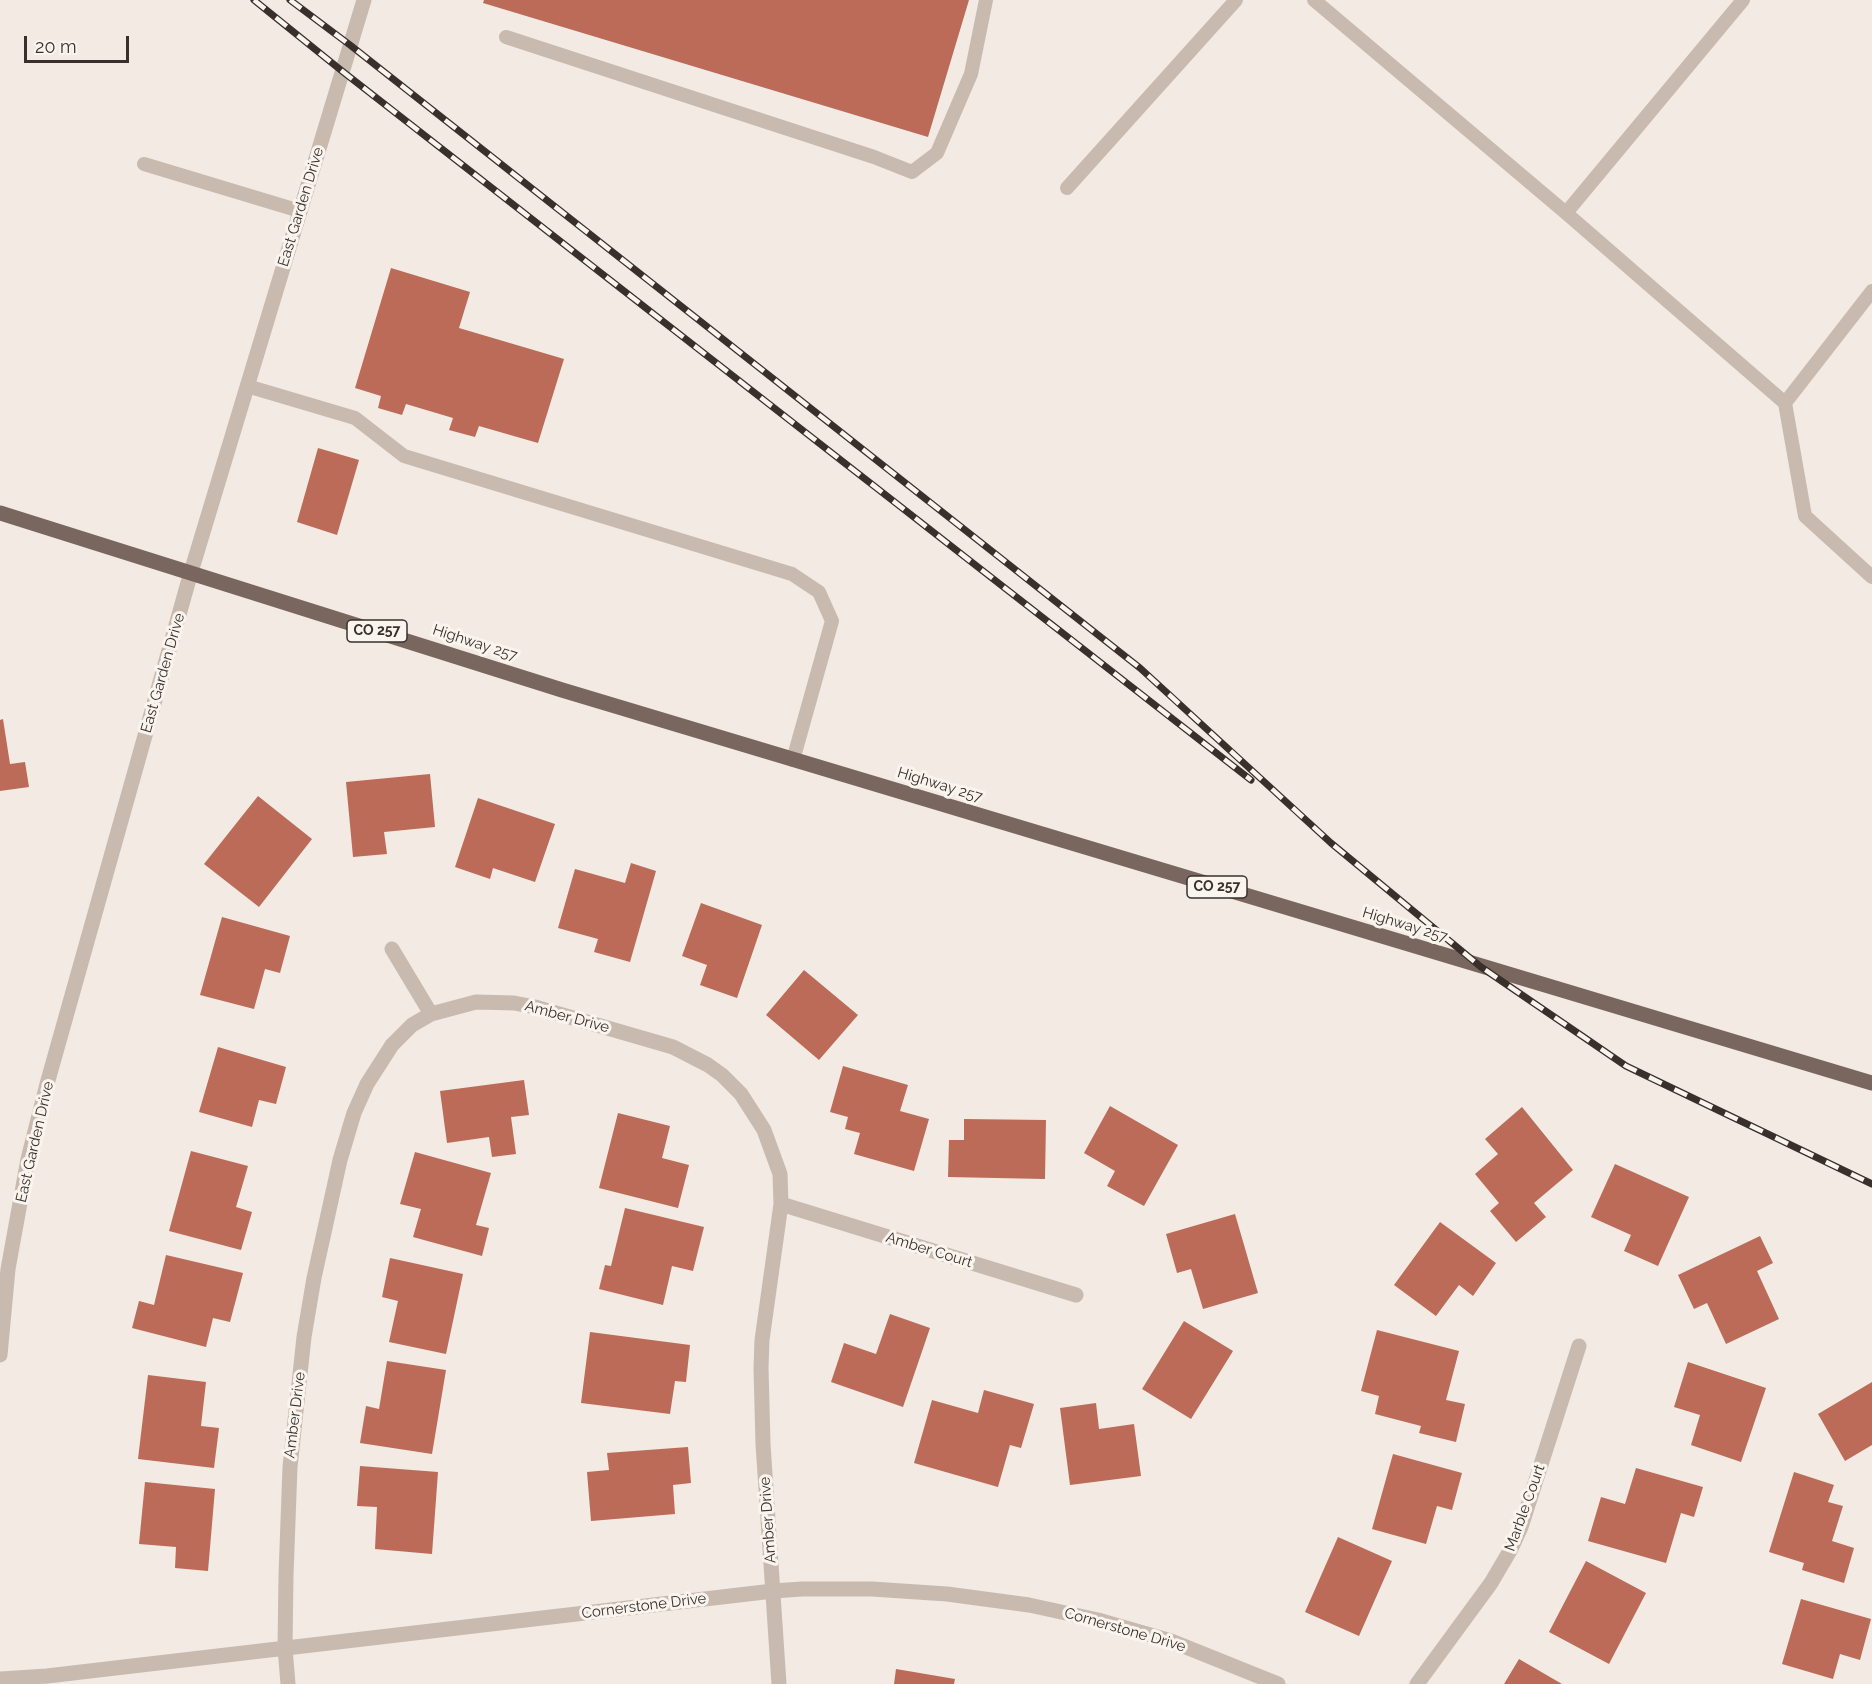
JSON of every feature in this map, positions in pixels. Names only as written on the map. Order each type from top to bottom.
[{"type":"main road","name":"Highway 257","points":[[0,513],[562,690],[1872,1083]]},
{"type":"street","name":"East Garden Drive","points":[[0,1355],[4,1268],[45,1095],[191,572],[364,0]]},
{"type":"street","points":[[392,949],[431,1014]]},
{"type":"street","name":"Amber Drive","points":[[288,1684],[285,1648],[290,1467],[304,1337],[340,1160],[354,1113],[367,1084],[392,1045],[412,1025],[431,1014],[476,1002],[514,1003],[535,1007],[673,1047],[708,1065],[741,1094],[764,1130],[780,1174],[781,1204],[762,1340],[761,1368],[763,1444],[779,1684]]},
{"type":"street","name":"Amber Court","points":[[781,1204],[1076,1295]]},
{"type":"street","name":"Marble Court","points":[[1417,1684],[1491,1583],[1511,1549],[1521,1527],[1579,1346]]},
{"type":"street","name":"Cornerstone Drive","points":[[0,1679],[47,1676],[773,1591],[872,1589],[947,1594],[1029,1605],[1098,1620],[1171,1641],[1278,1684]]},
{"type":"lane","points":[[506,37],[874,157],[912,172],[937,153],[971,74],[986,0]]},
{"type":"lane","points":[[1067,188],[1236,0]]},
{"type":"lane","points":[[1314,0],[1566,213],[1785,404],[1805,516],[1872,577]]},
{"type":"lane","points":[[1566,213],[1743,0]]},
{"type":"lane","points":[[144,164],[300,211]]},
{"type":"lane","points":[[1785,404],[1872,291]]},
{"type":"lane","points":[[247,386],[355,418],[404,456],[792,574],[819,592],[832,621],[793,760]]},
{"type":"building","points":[[484,0],[969,0],[928,137],[483,3]]},
{"type":"building","points":[[391,268],[470,292],[459,328],[564,359],[538,443],[479,426],[475,437],[449,430],[453,418],[406,404],[402,415],[378,408],[381,396],[355,388]]},
{"type":"building","points":[[318,448],[359,460],[337,535],[297,522]]},
{"type":"building","points":[[3,719],[10,764],[25,762],[29,787],[0,791],[0,720]]},
{"type":"building","points":[[430,774],[435,827],[384,832],[387,854],[353,857],[346,782]]},
{"type":"building","points":[[258,796],[312,839],[259,907],[204,864]]},
{"type":"building","points":[[478,798],[555,824],[535,882],[493,868],[490,879],[455,867]]},
{"type":"building","points":[[631,863],[656,871],[630,962],[594,952],[598,939],[558,928],[575,869],[625,883]]},
{"type":"building","points":[[701,903],[762,925],[737,998],[700,985],[707,965],[682,956]]},
{"type":"building","points":[[222,917],[290,936],[280,973],[265,969],[254,1009],[200,995]]},
{"type":"building","points":[[804,970],[858,1015],[819,1060],[766,1015]]},
{"type":"building","points":[[218,1047],[286,1067],[276,1104],[259,1100],[252,1127],[199,1112]]},
{"type":"building","points":[[843,1066],[908,1085],[900,1111],[929,1119],[914,1171],[854,1154],[860,1133],[845,1129],[848,1117],[830,1112]]},
{"type":"building","points":[[524,1080],[529,1115],[511,1117],[516,1154],[492,1157],[489,1137],[447,1143],[440,1091]]},
{"type":"building","points":[[1110,1106],[1178,1145],[1144,1206],[1107,1186],[1115,1171],[1084,1153]]},
{"type":"building","points":[[1522,1107],[1573,1170],[1534,1203],[1546,1217],[1516,1242],[1490,1211],[1499,1203],[1475,1174],[1498,1154],[1485,1139]]},
{"type":"building","points":[[618,1113],[670,1126],[662,1158],[689,1165],[678,1208],[599,1188]]},
{"type":"building","points":[[964,1119],[1046,1120],[1045,1179],[948,1177],[949,1140],[964,1140]]},
{"type":"building","points":[[191,1151],[248,1166],[236,1207],[252,1212],[241,1250],[169,1231]]},
{"type":"building","points":[[415,1152],[491,1173],[476,1225],[489,1228],[482,1256],[413,1237],[421,1209],[400,1204]]},
{"type":"building","points":[[1615,1164],[1689,1197],[1658,1266],[1624,1251],[1631,1235],[1591,1217]]},
{"type":"building","points":[[625,1208],[704,1227],[693,1271],[672,1266],[663,1305],[599,1289],[605,1265],[611,1266]]},
{"type":"building","points":[[1235,1214],[1258,1293],[1203,1309],[1191,1269],[1177,1273],[1166,1234]]},
{"type":"building","points":[[1440,1222],[1496,1263],[1473,1296],[1459,1285],[1436,1316],[1394,1285]]},
{"type":"building","points":[[1760,1236],[1773,1263],[1757,1271],[1779,1319],[1726,1344],[1707,1303],[1694,1309],[1678,1275]]},
{"type":"building","points":[[166,1255],[243,1273],[230,1322],[213,1318],[206,1347],[132,1328],[139,1301],[154,1305]]},
{"type":"building","points":[[390,1258],[463,1274],[446,1354],[389,1342],[398,1301],[382,1297]]},
{"type":"building","points":[[890,1314],[930,1328],[903,1407],[831,1382],[844,1343],[876,1354]]},
{"type":"building","points":[[1184,1321],[1233,1351],[1191,1419],[1142,1389]]},
{"type":"building","points":[[1377,1330],[1459,1351],[1446,1400],[1465,1404],[1456,1442],[1419,1433],[1421,1426],[1375,1414],[1379,1396],[1361,1391]]},
{"type":"building","points":[[590,1332],[690,1345],[686,1382],[675,1381],[670,1414],[581,1403]]},
{"type":"building","points":[[387,1361],[446,1370],[432,1454],[360,1443],[366,1406],[379,1409]]},
{"type":"building","points":[[1688,1362],[1766,1388],[1741,1462],[1691,1445],[1700,1415],[1674,1407]]},
{"type":"building","points":[[148,1375],[206,1382],[201,1426],[219,1428],[214,1468],[138,1459]]},
{"type":"building","points":[[1872,1382],[1872,1445],[1845,1461],[1818,1414]]},
{"type":"building","points":[[984,1390],[1034,1404],[1021,1448],[1010,1445],[998,1487],[914,1463],[932,1400],[978,1413]]},
{"type":"building","points":[[1096,1403],[1099,1429],[1134,1424],[1141,1476],[1070,1485],[1060,1408]]},
{"type":"building","points":[[688,1447],[691,1483],[673,1485],[675,1514],[591,1521],[587,1472],[609,1470],[607,1453]]},
{"type":"building","points":[[1393,1454],[1462,1473],[1452,1510],[1437,1506],[1426,1544],[1372,1529]]},
{"type":"building","points":[[360,1466],[438,1472],[432,1554],[375,1549],[377,1507],[357,1506]]},
{"type":"building","points":[[1636,1468],[1703,1487],[1694,1517],[1681,1513],[1666,1563],[1588,1541],[1601,1497],[1625,1504]]},
{"type":"building","points":[[1794,1472],[1834,1485],[1828,1502],[1843,1506],[1832,1541],[1854,1548],[1844,1583],[1802,1570],[1804,1563],[1769,1552]]},
{"type":"building","points":[[145,1482],[215,1489],[208,1571],[175,1568],[176,1547],[139,1544]]},
{"type":"building","points":[[1338,1537],[1392,1561],[1359,1636],[1305,1612]]},
{"type":"building","points":[[1586,1561],[1646,1593],[1609,1664],[1549,1632]]},
{"type":"building","points":[[1801,1599],[1871,1619],[1860,1660],[1840,1654],[1833,1679],[1782,1664]]},
{"type":"building","points":[[1519,1659],[1562,1684],[1504,1684]]},
{"type":"building","points":[[896,1669],[955,1679],[954,1684],[894,1684]]},
{"type":"railway","points":[[254,0],[1251,780]]},
{"type":"railway","points":[[290,0],[1140,668],[1331,843],[1481,967],[1626,1066],[1872,1184]]}]
